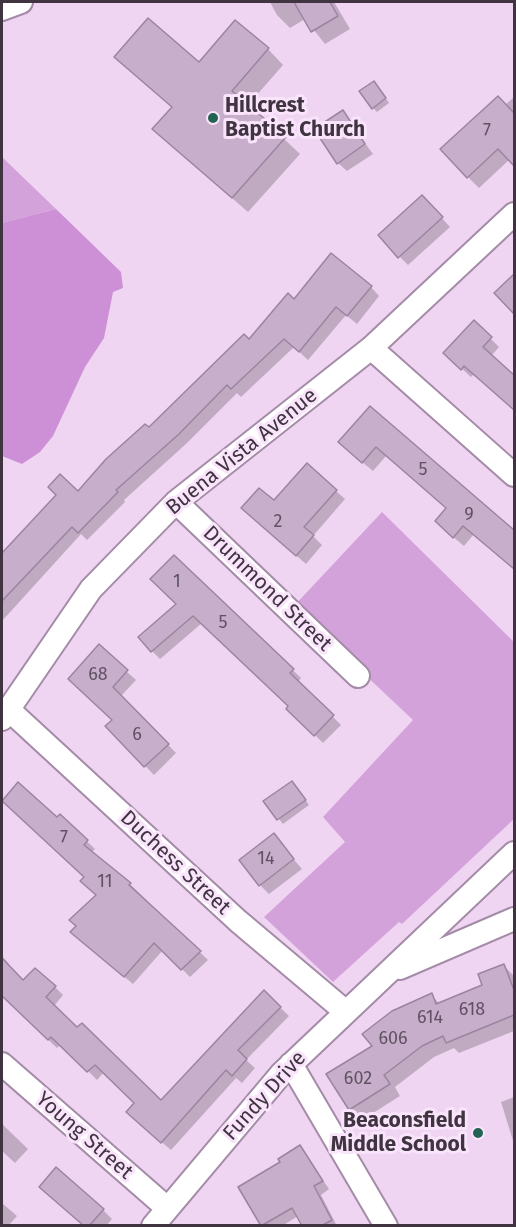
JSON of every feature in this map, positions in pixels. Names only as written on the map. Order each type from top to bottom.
[{"type":"street","points":[[2,9],[21,2]]},
{"type":"street","name":"Buena Vista Avenue","points":[[5,714],[91,589],[176,502],[371,348],[514,214]]},
{"type":"street","points":[[371,348],[514,475]]},
{"type":"street","name":"Drummond Street","points":[[176,502],[358,676]]},
{"type":"street","name":"Duchess Street","points":[[5,714],[238,921],[346,1012]]},
{"type":"street","name":"Fundy Drive","points":[[160,1217],[291,1064],[514,853]]},
{"type":"street","name":"Fundy Drive","points":[[386,975],[514,919]]},
{"type":"street","name":"Young Street","points":[[2,1064],[160,1217]]},
{"type":"street","points":[[291,1064],[386,1226]]},
{"type":"shaded area","points":[[2,157],[56,209],[2,223]]},
{"type":"shaded area","points":[[56,209],[121,272],[123,288],[113,292],[104,338],[85,367],[53,436],[40,452],[22,464],[2,456],[2,223]]},
{"type":"shaded area","points":[[382,512],[514,642],[514,819],[402,924],[399,922],[333,982],[264,917],[345,842],[323,817],[413,720],[293,607]]},
{"type":"building","points":[[294,2],[330,2],[338,16],[311,32]]},
{"type":"building","name":"Hillcrest Baptist Church","points":[[148,18],[199,62],[235,20],[269,48],[232,91],[286,137],[232,198],[152,129],[172,107],[114,57]]},
{"type":"building","points":[[374,81],[386,98],[372,109],[359,91]]},
{"type":"building","points":[[498,96],[514,113],[514,166],[498,149],[467,178],[440,149]]},
{"type":"building","points":[[343,110],[365,144],[337,164],[314,129]]},
{"type":"building","points":[[422,195],[443,217],[398,258],[378,235]]},
{"type":"building","points":[[331,253],[372,286],[347,316],[336,307],[299,352],[284,339],[231,389],[227,385],[179,434],[116,490],[118,492],[78,533],[72,527],[2,601],[2,553],[56,495],[48,487],[60,474],[78,491],[106,459],[145,424],[149,427],[244,334],[249,339],[288,293],[294,299]]},
{"type":"building","points":[[514,274],[514,314],[494,293]]},
{"type":"building","points":[[474,320],[492,337],[483,347],[514,375],[514,410],[464,366],[461,370],[443,353]]},
{"type":"building","points":[[370,406],[514,530],[514,569],[463,526],[453,538],[435,521],[446,508],[376,447],[362,463],[338,442]]},
{"type":"building","points":[[307,463],[337,490],[304,527],[314,535],[296,556],[241,508],[259,488],[274,500]]},
{"type":"building","points":[[174,555],[294,669],[290,673],[334,715],[314,736],[286,709],[288,706],[193,616],[151,652],[138,637],[176,604],[150,579]]},
{"type":"building","points":[[99,644],[128,670],[113,687],[169,744],[144,767],[105,726],[112,720],[68,679]]},
{"type":"building","points":[[292,781],[306,800],[277,820],[263,801]]},
{"type":"building","points":[[18,782],[57,817],[60,814],[88,840],[84,845],[131,883],[129,885],[201,951],[181,970],[154,943],[124,977],[70,932],[76,926],[69,920],[96,895],[80,881],[84,877],[2,801]]},
{"type":"building","points":[[274,833],[294,859],[259,886],[239,860]]},
{"type":"building","points":[[2,958],[23,980],[35,968],[56,986],[46,997],[77,1027],[82,1023],[161,1100],[264,990],[281,1007],[238,1050],[247,1059],[232,1076],[226,1070],[161,1143],[126,1112],[134,1103],[95,1065],[87,1072],[51,1037],[48,1040],[2,996]]},
{"type":"building","points":[[504,964],[514,990],[514,1015],[446,1043],[443,1036],[422,1046],[384,1075],[390,1084],[349,1110],[326,1074],[372,1046],[362,1034],[392,1011],[432,993],[436,1004],[482,985],[478,974]]},
{"type":"building","points":[[300,1145],[323,1181],[314,1186],[332,1220],[321,1226],[302,1226],[292,1208],[261,1226],[238,1187],[280,1162],[278,1159]]},
{"type":"building","points":[[56,1167],[104,1209],[89,1226],[84,1226],[39,1187]]},
{"type":"place","name":"Hillcrest Baptist Church","points":[[213,118]]},
{"type":"place","name":"Beaconsfield Middle School","points":[[478,1133]]}]
